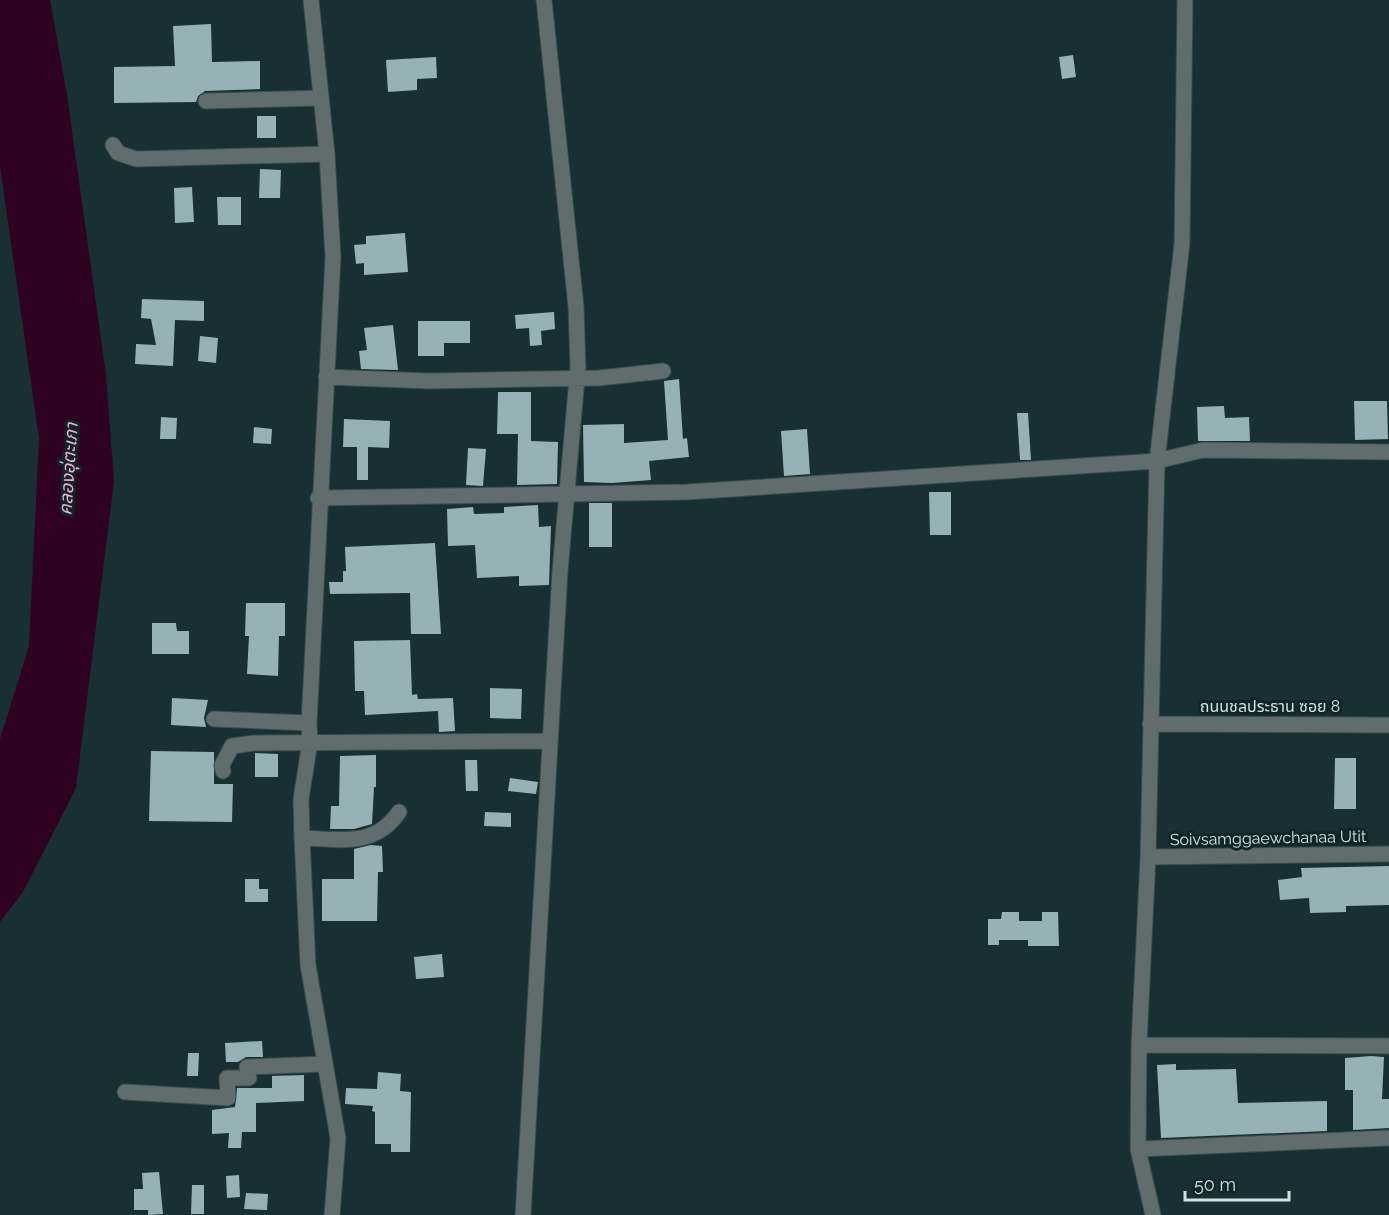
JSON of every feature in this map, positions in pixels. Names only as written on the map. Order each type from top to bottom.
[{"type":"street","points":[[311,0],[327,154],[333,257],[318,498],[310,742],[301,799],[308,965],[338,1138],[332,1215]]},
{"type":"street","points":[[523,1215],[550,741],[577,377],[576,307],[544,0]]},
{"type":"street","points":[[1153,1215],[1138,1149],[1139,1045],[1148,857],[1157,461],[1182,244],[1185,0]]},
{"type":"street","points":[[206,101],[321,98]]},
{"type":"street","points":[[113,145],[118,153],[136,159],[327,154]]},
{"type":"street","points":[[326,377],[430,381],[599,378],[663,371]]},
{"type":"street","points":[[318,498],[687,492],[1157,461],[1203,450],[1389,452]]},
{"type":"street","points":[[214,719],[309,723]]},
{"type":"street","name":"ถนนชลประธาน ซอย 8","points":[[1150,724],[1389,725]]},
{"type":"street","points":[[223,771],[222,765],[232,746],[310,742],[550,741]]},
{"type":"street","points":[[302,838],[352,840],[373,836],[389,827],[399,812]]},
{"type":"street","name":"Soivsamggaewchanaa Utit","points":[[1148,857],[1389,854]]},
{"type":"street","points":[[1139,1045],[1389,1046]]},
{"type":"street","points":[[126,1092],[228,1098],[226,1078],[249,1078],[248,1067],[324,1064]]},
{"type":"street","points":[[1138,1149],[1389,1138]]},
{"type":"water","name":"คลองอุ่ตะเภา","points":[[0,0],[50,0],[67,95],[106,375],[114,481],[76,788],[23,892],[0,922],[0,739],[29,646],[39,438],[0,166]]},
{"type":"building","points":[[211,24],[212,62],[260,61],[260,89],[205,91],[198,96],[196,102],[114,103],[114,67],[175,66],[173,26]]},
{"type":"building","points":[[1073,55],[1076,77],[1062,79],[1059,57]]},
{"type":"building","points":[[436,57],[437,78],[417,79],[417,90],[388,92],[386,60]]},
{"type":"building","points":[[257,116],[276,116],[276,138],[257,138]]},
{"type":"building","points":[[260,169],[281,170],[280,198],[259,198]]},
{"type":"building","points":[[192,187],[194,222],[175,223],[174,188]]},
{"type":"building","points":[[217,197],[241,197],[241,225],[218,225]]},
{"type":"building","points":[[405,233],[408,272],[364,275],[364,263],[356,264],[354,245],[366,244],[366,236]]},
{"type":"building","points":[[142,299],[204,301],[204,321],[175,320],[173,366],[135,364],[136,344],[156,345],[151,319],[141,318]]},
{"type":"building","points":[[554,312],[555,329],[541,331],[542,345],[530,346],[529,328],[516,329],[515,315]]},
{"type":"building","points":[[418,321],[470,321],[470,343],[444,343],[444,356],[418,356]]},
{"type":"building","points":[[393,325],[398,370],[361,369],[359,351],[367,350],[364,328]]},
{"type":"building","points":[[200,336],[218,338],[216,363],[198,361]]},
{"type":"building","points":[[679,379],[683,439],[687,438],[689,457],[649,461],[651,480],[612,483],[584,482],[583,425],[624,424],[624,443],[668,440],[664,381]]},
{"type":"building","points":[[498,392],[531,392],[531,441],[558,442],[557,484],[517,485],[518,434],[497,434]]},
{"type":"building","points":[[1354,401],[1387,401],[1388,439],[1355,440]]},
{"type":"building","points":[[1224,406],[1225,418],[1249,417],[1250,441],[1198,441],[1197,407]]},
{"type":"building","points":[[1017,413],[1028,413],[1031,460],[1020,460]]},
{"type":"building","points":[[161,417],[177,418],[176,439],[160,439]]},
{"type":"building","points":[[344,419],[390,421],[389,448],[368,447],[368,480],[357,480],[357,447],[343,447]]},
{"type":"building","points":[[254,427],[272,429],[271,444],[253,443]]},
{"type":"building","points":[[807,429],[810,474],[784,476],[781,431]]},
{"type":"building","points":[[468,448],[486,449],[483,486],[466,485]]},
{"type":"building","points":[[929,492],[951,492],[951,535],[930,535]]},
{"type":"building","points":[[589,503],[612,503],[612,547],[589,547]]},
{"type":"building","points":[[538,505],[539,527],[551,526],[549,585],[519,586],[519,576],[477,578],[475,545],[448,546],[447,509],[473,507],[474,514],[504,513],[504,507]]},
{"type":"building","points":[[435,543],[441,634],[411,634],[410,593],[330,594],[329,582],[343,582],[343,571],[346,571],[345,547]]},
{"type":"building","points":[[246,603],[285,603],[285,636],[279,636],[278,676],[247,674],[249,636],[245,636]]},
{"type":"building","points":[[152,623],[176,623],[177,631],[189,631],[189,654],[152,654]]},
{"type":"building","points":[[410,640],[412,695],[417,694],[418,699],[453,698],[455,731],[439,732],[438,711],[365,715],[364,691],[355,691],[354,641]]},
{"type":"building","points":[[490,688],[522,689],[521,719],[490,718]]},
{"type":"building","points":[[172,698],[208,700],[204,718],[206,727],[171,725]]},
{"type":"building","points":[[151,751],[214,752],[214,784],[233,784],[232,822],[149,821]]},
{"type":"building","points":[[255,753],[278,754],[278,777],[255,777]]},
{"type":"building","points":[[376,755],[376,787],[374,787],[372,824],[354,829],[330,829],[331,806],[339,806],[340,756]]},
{"type":"building","points":[[1335,758],[1356,758],[1356,809],[1334,809]]},
{"type":"building","points":[[465,760],[477,760],[478,791],[466,791]]},
{"type":"building","points":[[510,778],[538,782],[536,794],[508,791]]},
{"type":"building","points":[[485,812],[511,813],[511,827],[484,826]]},
{"type":"building","points":[[371,845],[382,846],[383,872],[378,872],[377,921],[322,921],[322,879],[354,879],[354,849]]},
{"type":"building","points":[[1389,866],[1389,905],[1346,906],[1346,912],[1310,913],[1309,898],[1280,900],[1278,880],[1302,877],[1301,868]]},
{"type":"building","points":[[245,879],[259,879],[259,889],[268,889],[268,902],[245,902]]},
{"type":"building","points":[[1002,912],[1019,912],[1019,921],[1042,921],[1042,912],[1058,912],[1059,946],[1028,946],[1028,940],[999,940],[999,945],[988,945],[988,919],[1001,919]]},
{"type":"building","points":[[442,954],[444,977],[416,979],[414,957]]},
{"type":"building","points":[[262,1041],[263,1057],[246,1057],[238,1062],[226,1062],[225,1043]]},
{"type":"building","points":[[188,1053],[199,1053],[198,1076],[187,1076]]},
{"type":"building","points":[[1384,1057],[1382,1099],[1389,1099],[1389,1128],[1353,1130],[1353,1090],[1345,1090],[1345,1058]]},
{"type":"building","points":[[1176,1064],[1176,1070],[1236,1069],[1238,1103],[1327,1101],[1327,1131],[1161,1138],[1157,1065]]},
{"type":"building","points":[[378,1072],[401,1074],[400,1091],[411,1092],[410,1152],[391,1152],[391,1144],[375,1144],[373,1106],[345,1104],[346,1088],[377,1089]]},
{"type":"building","points":[[304,1075],[304,1101],[256,1103],[256,1132],[242,1132],[241,1148],[228,1148],[229,1133],[212,1134],[212,1110],[235,1107],[237,1088],[272,1088],[272,1076]]},
{"type":"building","points":[[159,1172],[163,1214],[148,1215],[148,1210],[134,1210],[134,1189],[143,1189],[142,1173]]},
{"type":"building","points":[[239,1175],[240,1197],[227,1198],[226,1176]]},
{"type":"building","points":[[192,1185],[204,1185],[204,1214],[191,1214]]},
{"type":"building","points":[[246,1193],[268,1194],[267,1210],[244,1209]]}]
